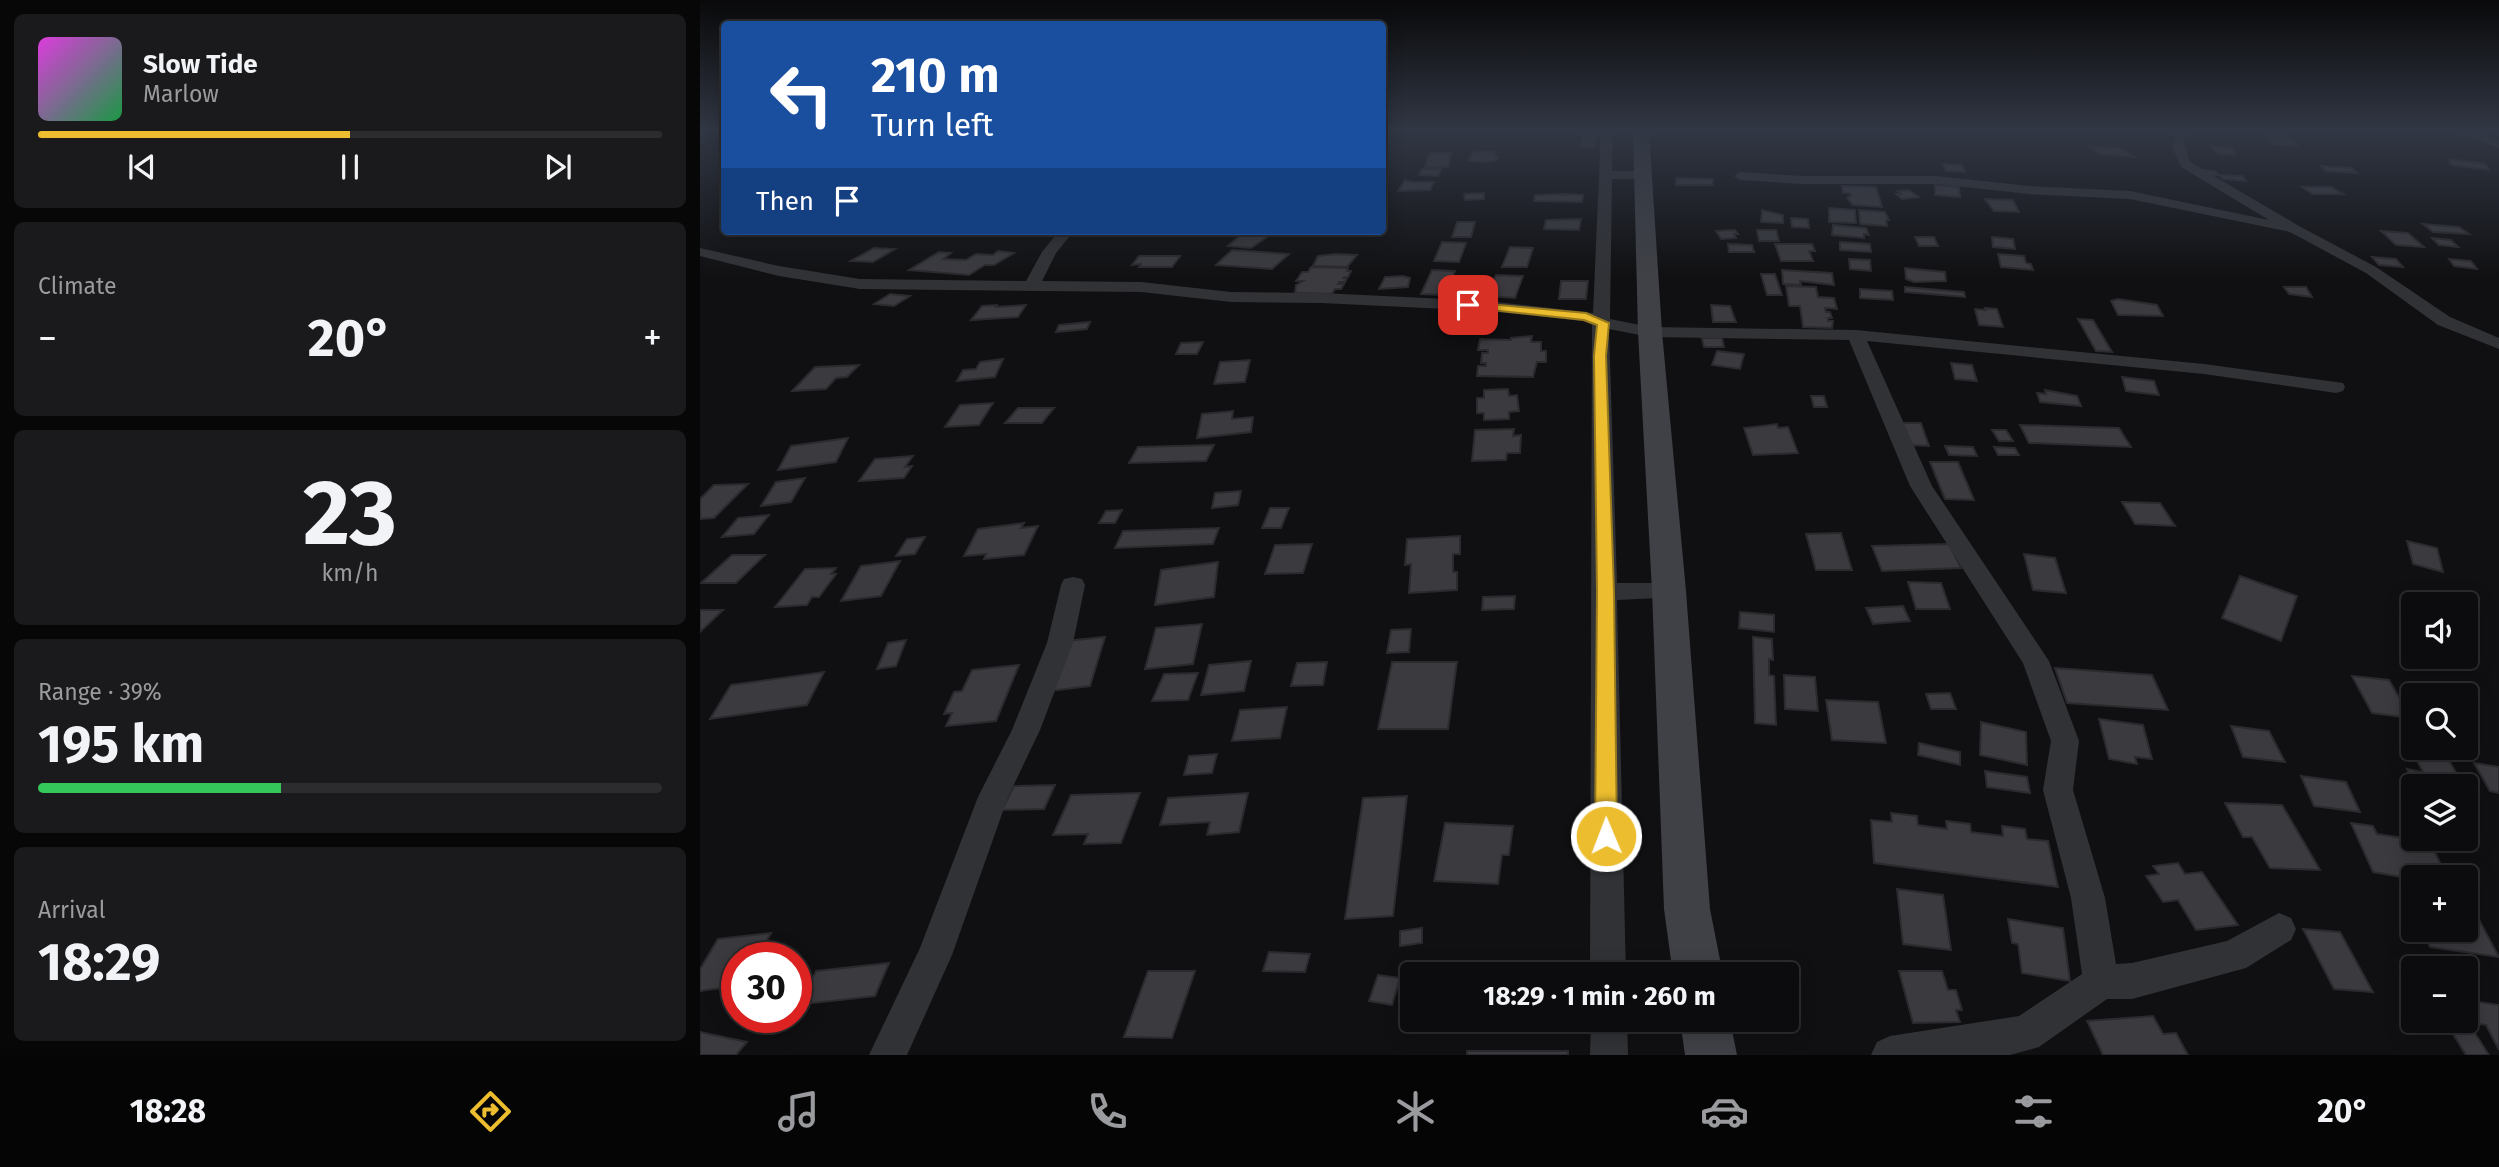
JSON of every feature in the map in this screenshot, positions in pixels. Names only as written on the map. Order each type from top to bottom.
[{"type":"main road","points":[[1642,179],[1687,909],[1696,962]]},
{"type":"main road","points":[[1708,1032],[1711,1055]]},
{"type":"street","points":[[1607,179],[1600,296],[1603,323],[1600,356],[1608,962]]},
{"type":"street","points":[[1792,179],[1937,180],[2029,190],[2130,195],[2294,229]]},
{"type":"street","points":[[2211,179],[2294,229],[2371,270],[2444,321],[2499,344]]},
{"type":"street","points":[[1031,287],[1049,252],[1064,235]]},
{"type":"street","points":[[700,252],[779,271],[860,284],[1141,287],[1231,297],[1321,298],[1488,306],[1586,316],[1603,323],[1650,332],[1856,335],[2204,369],[2336,387]]},
{"type":"street","points":[[1856,335],[1921,486],[2036,661],[2065,741],[2058,790],[2088,898],[2101,982]]},
{"type":"street","points":[[888,1055],[934,956],[993,797],[1026,730],[1060,643],[1073,585]]},
{"type":"street","points":[[1605,592],[1669,591]]},
{"type":"street","points":[[1890,1055],[2026,1034],[2101,982],[2132,981],[2234,956],[2279,929]]},
{"type":"street","points":[[1609,1032],[1609,1055]]},
{"type":"building","points":[[1676,179],[1713,179],[1713,185],[1676,185]]},
{"type":"building","points":[[1405,180],[1434,182],[1430,190],[1398,191]]},
{"type":"building","points":[[1935,185],[1959,187],[1960,197],[1935,195]]},
{"type":"building","points":[[1842,186],[1876,187],[1882,207],[1853,205],[1847,198],[1851,196],[1850,193],[1843,193]]},
{"type":"building","points":[[2302,187],[2331,187],[2343,194],[2313,194]]},
{"type":"building","points":[[1909,190],[1919,197],[1902,199],[1896,194],[1901,194],[1897,191]]},
{"type":"building","points":[[1484,193],[1484,199],[1465,200],[1464,194]]},
{"type":"building","points":[[1535,195],[1583,195],[1582,202],[1534,201]]},
{"type":"building","points":[[1985,199],[2013,200],[2019,212],[1994,211]]},
{"type":"building","points":[[1829,208],[1855,210],[1856,223],[1829,222]]},
{"type":"building","points":[[1762,210],[1783,215],[1783,223],[1761,222]]},
{"type":"building","points":[[1859,210],[1885,212],[1889,220],[1886,220],[1887,226],[1860,224]]},
{"type":"building","points":[[1791,218],[1808,219],[1809,228],[1792,227]]},
{"type":"building","points":[[1581,219],[1579,230],[1544,229],[1546,220]]},
{"type":"building","points":[[1457,222],[1475,222],[1471,237],[1452,237]]},
{"type":"building","points":[[2423,224],[2459,227],[2469,234],[2433,232]]},
{"type":"building","points":[[1833,225],[1866,228],[1869,235],[1864,234],[1864,238],[1832,235]]},
{"type":"building","points":[[1735,230],[1738,234],[1734,234],[1736,238],[1721,239],[1716,231]]},
{"type":"building","points":[[1757,230],[1776,230],[1779,241],[1759,241]]},
{"type":"building","points":[[2381,231],[2408,233],[2424,247],[2396,245]]},
{"type":"building","points":[[1240,235],[1270,235],[1251,248],[1228,246]]},
{"type":"building","points":[[1915,237],[1934,237],[1938,246],[1919,246]]},
{"type":"building","points":[[1992,237],[2013,239],[2015,249],[1993,247]]},
{"type":"building","points":[[2432,238],[2451,240],[2458,247],[2439,245]]},
{"type":"building","points":[[1442,242],[1466,243],[1459,262],[1434,261]]},
{"type":"building","points":[[1840,242],[1870,244],[1871,252],[1840,250]]},
{"type":"building","points":[[1728,244],[1752,245],[1754,252],[1729,252]]},
{"type":"building","points":[[1775,244],[1812,244],[1815,251],[1809,251],[1813,261],[1781,261]]},
{"type":"building","points":[[1510,247],[1533,248],[1527,267],[1502,267]]},
{"type":"building","points":[[874,248],[895,249],[873,262],[851,261]]},
{"type":"building","points":[[1232,250],[1289,254],[1272,269],[1216,265]]},
{"type":"building","points":[[998,251],[1014,253],[969,275],[909,270],[939,252],[951,253],[943,259],[966,260],[976,254],[993,255]]},
{"type":"building","points":[[1998,254],[2024,256],[2026,263],[2031,264],[2033,270],[2001,267]]},
{"type":"building","points":[[1357,255],[1347,267],[1313,266],[1318,256]]},
{"type":"building","points":[[1139,256],[1180,256],[1172,267],[1132,265]]},
{"type":"building","points":[[2372,257],[2396,259],[2403,267],[2379,265]]},
{"type":"building","points":[[1849,259],[1870,260],[1871,271],[1850,269]]},
{"type":"building","points":[[2449,259],[2471,261],[2477,269],[2454,266]]},
{"type":"building","points":[[1311,267],[1348,268],[1347,271],[1351,271],[1348,277],[1342,278],[1347,278],[1345,282],[1339,282],[1338,284],[1344,284],[1341,289],[1335,289],[1332,294],[1295,293],[1296,285],[1303,281],[1296,281],[1302,272],[1308,272]]},
{"type":"building","points":[[1905,268],[1945,272],[1946,281],[1914,282],[1906,279]]},
{"type":"building","points":[[1432,270],[1455,271],[1445,295],[1421,294]]},
{"type":"building","points":[[1782,270],[1832,273],[1834,285],[1800,281],[1801,285],[1783,284]]},
{"type":"building","points":[[1761,274],[1775,274],[1782,295],[1767,295]]},
{"type":"building","points":[[1496,275],[1523,276],[1515,298],[1487,296]]},
{"type":"building","points":[[1385,277],[1410,278],[1408,287],[1379,289]]},
{"type":"building","points":[[1561,281],[1588,281],[1586,299],[1559,299]]},
{"type":"building","points":[[1786,286],[1816,287],[1818,297],[1834,298],[1837,309],[1825,308],[1826,312],[1830,312],[1832,318],[1828,318],[1828,321],[1833,321],[1832,328],[1803,327],[1800,306],[1789,306]]},
{"type":"building","points":[[1905,287],[1964,292],[1965,297],[1905,292]]},
{"type":"building","points":[[2284,287],[2306,287],[2312,297],[2289,294]]},
{"type":"building","points":[[1860,289],[1892,291],[1893,300],[1860,298]]},
{"type":"building","points":[[890,294],[910,296],[894,306],[874,304]]},
{"type":"building","points":[[2118,299],[2157,305],[2163,316],[2118,315],[2111,301]]},
{"type":"building","points":[[997,305],[996,307],[1026,305],[1018,317],[971,320],[982,306]]},
{"type":"building","points":[[1711,305],[1730,306],[1736,322],[1713,322]]},
{"type":"building","points":[[1985,308],[1997,309],[2003,327],[1979,325],[1975,309],[1986,310]]},
{"type":"building","points":[[2078,319],[2093,320],[2112,352],[2096,351]]},
{"type":"building","points":[[1090,322],[1087,329],[1056,332],[1059,325]]},
{"type":"building","points":[[1532,336],[1531,342],[1541,342],[1541,351],[1546,351],[1546,362],[1537,362],[1533,377],[1477,376],[1478,366],[1486,366],[1486,363],[1481,363],[1482,353],[1488,353],[1488,350],[1478,350],[1480,339],[1511,340]]},
{"type":"building","points":[[1702,338],[1722,338],[1724,347],[1704,347]]},
{"type":"building","points":[[1203,342],[1197,354],[1176,354],[1181,343]]},
{"type":"building","points":[[1717,351],[1744,354],[1740,369],[1712,365]]},
{"type":"building","points":[[1003,359],[995,377],[957,381],[963,370],[976,369],[980,362]]},
{"type":"building","points":[[1250,360],[1245,382],[1214,384],[1220,362]]},
{"type":"building","points":[[1951,363],[1972,365],[1977,381],[1955,379]]},
{"type":"building","points":[[859,365],[847,377],[836,378],[826,389],[792,391],[815,367]]},
{"type":"building","points":[[2122,377],[2154,381],[2159,395],[2126,391]]},
{"type":"building","points":[[1508,389],[1509,396],[1517,395],[1519,411],[1509,412],[1509,419],[1484,420],[1484,413],[1477,413],[1477,398],[1484,398],[1484,390]]},
{"type":"building","points":[[2045,390],[2077,396],[2081,406],[2040,402],[2037,393],[2046,394]]},
{"type":"building","points":[[1811,396],[1824,396],[1827,407],[1814,407]]},
{"type":"building","points":[[993,403],[979,425],[945,427],[960,405]]},
{"type":"building","points":[[1018,408],[1054,408],[1042,423],[1005,423]]},
{"type":"building","points":[[1233,411],[1232,419],[1253,417],[1251,432],[1197,438],[1202,414]]},
{"type":"building","points":[[1898,423],[1921,423],[1929,446],[1905,445]]},
{"type":"building","points":[[1777,424],[1778,428],[1788,427],[1798,453],[1753,455],[1744,428]]},
{"type":"building","points":[[2020,425],[2119,428],[2131,447],[2029,443]]},
{"type":"building","points":[[1514,429],[1513,436],[1521,435],[1520,453],[1507,453],[1506,460],[1472,461],[1475,430]]},
{"type":"building","points":[[1992,430],[2006,430],[2013,441],[1999,441]]},
{"type":"building","points":[[848,438],[836,462],[778,470],[791,446]]},
{"type":"building","points":[[1214,445],[1206,461],[1129,463],[1138,447]]},
{"type":"building","points":[[1945,446],[1973,447],[1977,456],[1949,455]]},
{"type":"building","points":[[1994,447],[2015,448],[2019,455],[1998,455]]},
{"type":"building","points":[[913,456],[905,467],[912,466],[904,478],[859,481],[875,459]]},
{"type":"building","points":[[1930,462],[1958,462],[1974,500],[1945,499]]},
{"type":"building","points":[[805,478],[791,502],[761,506],[776,482]]},
{"type":"building","points":[[748,484],[714,518],[700,519],[700,499],[714,485]]},
{"type":"building","points":[[1241,491],[1238,505],[1212,508],[1215,493]]},
{"type":"building","points":[[2122,502],[2160,503],[2175,526],[2135,524]]},
{"type":"building","points":[[1270,508],[1289,508],[1281,528],[1262,528]]},
{"type":"building","points":[[1122,510],[1115,523],[1099,523],[1106,511]]},
{"type":"building","points":[[769,515],[754,534],[722,537],[738,518]]},
{"type":"building","points":[[1024,523],[1021,528],[1038,526],[1024,555],[984,559],[986,554],[964,556],[978,529]]},
{"type":"building","points":[[1219,528],[1213,544],[1115,548],[1123,531]]},
{"type":"building","points":[[1841,533],[1852,570],[1816,570],[1806,534]]},
{"type":"building","points":[[1460,536],[1460,554],[1453,554],[1457,590],[1409,593],[1411,564],[1405,565],[1407,539]]},
{"type":"building","points":[[925,537],[915,554],[896,556],[907,539]]},
{"type":"building","points":[[2407,541],[2437,548],[2443,572],[2413,564]]},
{"type":"building","points":[[1312,544],[1303,573],[1265,574],[1275,545]]},
{"type":"building","points":[[1949,544],[1961,568],[1882,571],[1872,546]]},
{"type":"building","points":[[2024,554],[2055,558],[2066,593],[2033,590]]},
{"type":"building","points":[[732,555],[765,555],[736,583],[701,583]]},
{"type":"building","points":[[900,561],[881,596],[841,601],[861,566]]},
{"type":"building","points":[[1218,562],[1214,597],[1155,605],[1161,570]]},
{"type":"building","points":[[836,568],[831,574],[836,574],[819,597],[812,597],[807,605],[775,607],[805,569]]},
{"type":"building","points":[[2240,576],[2297,596],[2281,641],[2222,618]]},
{"type":"building","points":[[1908,582],[1941,583],[1950,609],[1916,609]]},
{"type":"building","points":[[1515,596],[1514,609],[1482,610],[1483,597]]},
{"type":"building","points":[[1903,606],[1910,621],[1873,624],[1866,608]]},
{"type":"building","points":[[700,610],[723,610],[700,632]]},
{"type":"building","points":[[1740,612],[1774,615],[1774,632],[1739,628]]},
{"type":"building","points":[[1202,624],[1193,664],[1145,669],[1156,628]]},
{"type":"building","points":[[1411,629],[1409,652],[1387,653],[1391,630]]},
{"type":"building","points":[[1105,637],[1090,686],[1049,691],[1066,641]]},
{"type":"building","points":[[1753,637],[1772,639],[1773,660],[1769,659],[1769,675],[1774,676],[1776,725],[1755,723]]},
{"type":"building","points":[[906,640],[896,666],[877,669],[888,643]]},
{"type":"building","points":[[1251,661],[1244,691],[1201,695],[1209,665]]},
{"type":"building","points":[[1327,662],[1323,685],[1291,686],[1297,663]]},
{"type":"building","points":[[1392,662],[1457,662],[1448,729],[1378,729]]},
{"type":"building","points":[[1019,665],[996,721],[946,726],[952,713],[944,714],[954,692],[962,691],[972,670]]},
{"type":"building","points":[[2055,668],[2152,675],[2168,710],[2067,703]]},
{"type":"building","points":[[824,672],[807,705],[710,719],[731,685]]},
{"type":"building","points":[[1198,673],[1188,700],[1152,701],[1164,674]]},
{"type":"building","points":[[1784,675],[1815,677],[1818,711],[1785,709]]},
{"type":"building","points":[[2352,676],[2389,680],[2401,701],[2401,717],[2372,713]]},
{"type":"building","points":[[1950,693],[1956,709],[1931,709],[1926,694]]},
{"type":"building","points":[[1826,700],[1878,702],[1886,743],[1832,740]]},
{"type":"building","points":[[1287,707],[1280,738],[1232,741],[1240,710]]},
{"type":"building","points":[[2099,719],[2143,725],[2152,759],[2135,757],[2137,764],[2109,759]]},
{"type":"building","points":[[1981,722],[2026,732],[2027,765],[1980,755]]},
{"type":"building","points":[[2231,726],[2269,731],[2285,762],[2243,757]]},
{"type":"building","points":[[1919,743],[1960,752],[1960,765],[1918,755]]},
{"type":"building","points":[[1217,754],[1212,773],[1184,775],[1189,756]]},
{"type":"building","points":[[2417,760],[2449,760],[2457,774],[2424,774]]},
{"type":"building","points":[[2474,763],[2499,767],[2499,793],[2490,791]]},
{"type":"building","points":[[2407,769],[2422,774],[2409,774]]},
{"type":"building","points":[[1985,771],[2027,777],[2030,793],[1987,787]]},
{"type":"building","points":[[2301,776],[2346,782],[2360,812],[2314,806]]},
{"type":"building","points":[[1055,785],[1044,809],[1002,810],[1014,786]]},
{"type":"building","points":[[1140,793],[1121,843],[1084,844],[1088,834],[1053,835],[1071,795]]},
{"type":"building","points":[[1248,793],[1239,832],[1207,835],[1210,822],[1160,825],[1168,798]]},
{"type":"building","points":[[1407,796],[1393,916],[1345,919],[1363,798]]},
{"type":"building","points":[[2225,803],[2282,805],[2320,870],[2270,868],[2252,837],[2243,837]]},
{"type":"building","points":[[1891,813],[1917,816],[1918,825],[1947,829],[1946,821],[1970,824],[1971,832],[2003,836],[2002,826],[2025,829],[2027,839],[2048,841],[2058,887],[1874,863],[1871,820],[1892,822]]},
{"type":"building","points":[[1445,823],[1513,826],[1509,855],[1502,855],[1498,884],[1434,881]]},
{"type":"building","points":[[2351,823],[2373,826],[2377,834],[2401,838],[2401,851],[2434,851],[2441,865],[2401,865],[2401,877],[2373,872]]},
{"type":"building","points":[[2178,863],[2185,874],[2202,872],[2238,925],[2196,930],[2178,900],[2163,902],[2146,876],[2159,874],[2153,866]]},
{"type":"building","points":[[1897,889],[1943,895],[1951,950],[1903,944]]},
{"type":"building","points":[[2478,918],[2499,957],[2430,947],[2428,942],[2478,942]]},
{"type":"building","points":[[2008,919],[2063,928],[2070,981],[2022,973],[2018,944],[2012,943]]},
{"type":"building","points":[[1422,928],[1422,943],[1400,946],[1400,931]]},
{"type":"building","points":[[2303,929],[2340,932],[2373,992],[2334,989]]},
{"type":"building","points":[[771,933],[766,942],[721,942],[721,988],[700,991],[700,969],[718,939]]},
{"type":"building","points":[[1269,952],[1310,954],[1305,972],[1263,971]]},
{"type":"building","points":[[889,963],[875,996],[812,1003],[812,979],[816,971]]},
{"type":"building","points":[[1148,971],[1195,971],[1172,1038],[1124,1037]]},
{"type":"building","points":[[1899,971],[1942,971],[1948,990],[1956,990],[1962,1010],[1956,1010],[1960,1022],[1913,1023]]},
{"type":"building","points":[[1378,975],[1400,978],[1392,1005],[1369,1001]]},
{"type":"building","points":[[2478,1002],[2499,1005],[2499,1050],[2486,1025],[2478,1024]]},
{"type":"building","points":[[2153,1016],[2163,1034],[2176,1033],[2188,1055],[2103,1055],[2087,1021]]},
{"type":"building","points":[[700,1032],[747,1042],[736,1055],[700,1055]]},
{"type":"building","points":[[2452,1033],[2475,1033],[2489,1055],[2466,1055]]},
{"type":"building","points":[[1467,1051],[1568,1051],[1568,1055],[1467,1055]]},
{"type":"route","points":[[1468,305],[1586,316],[1603,323],[1600,356],[1606,836]]}]
